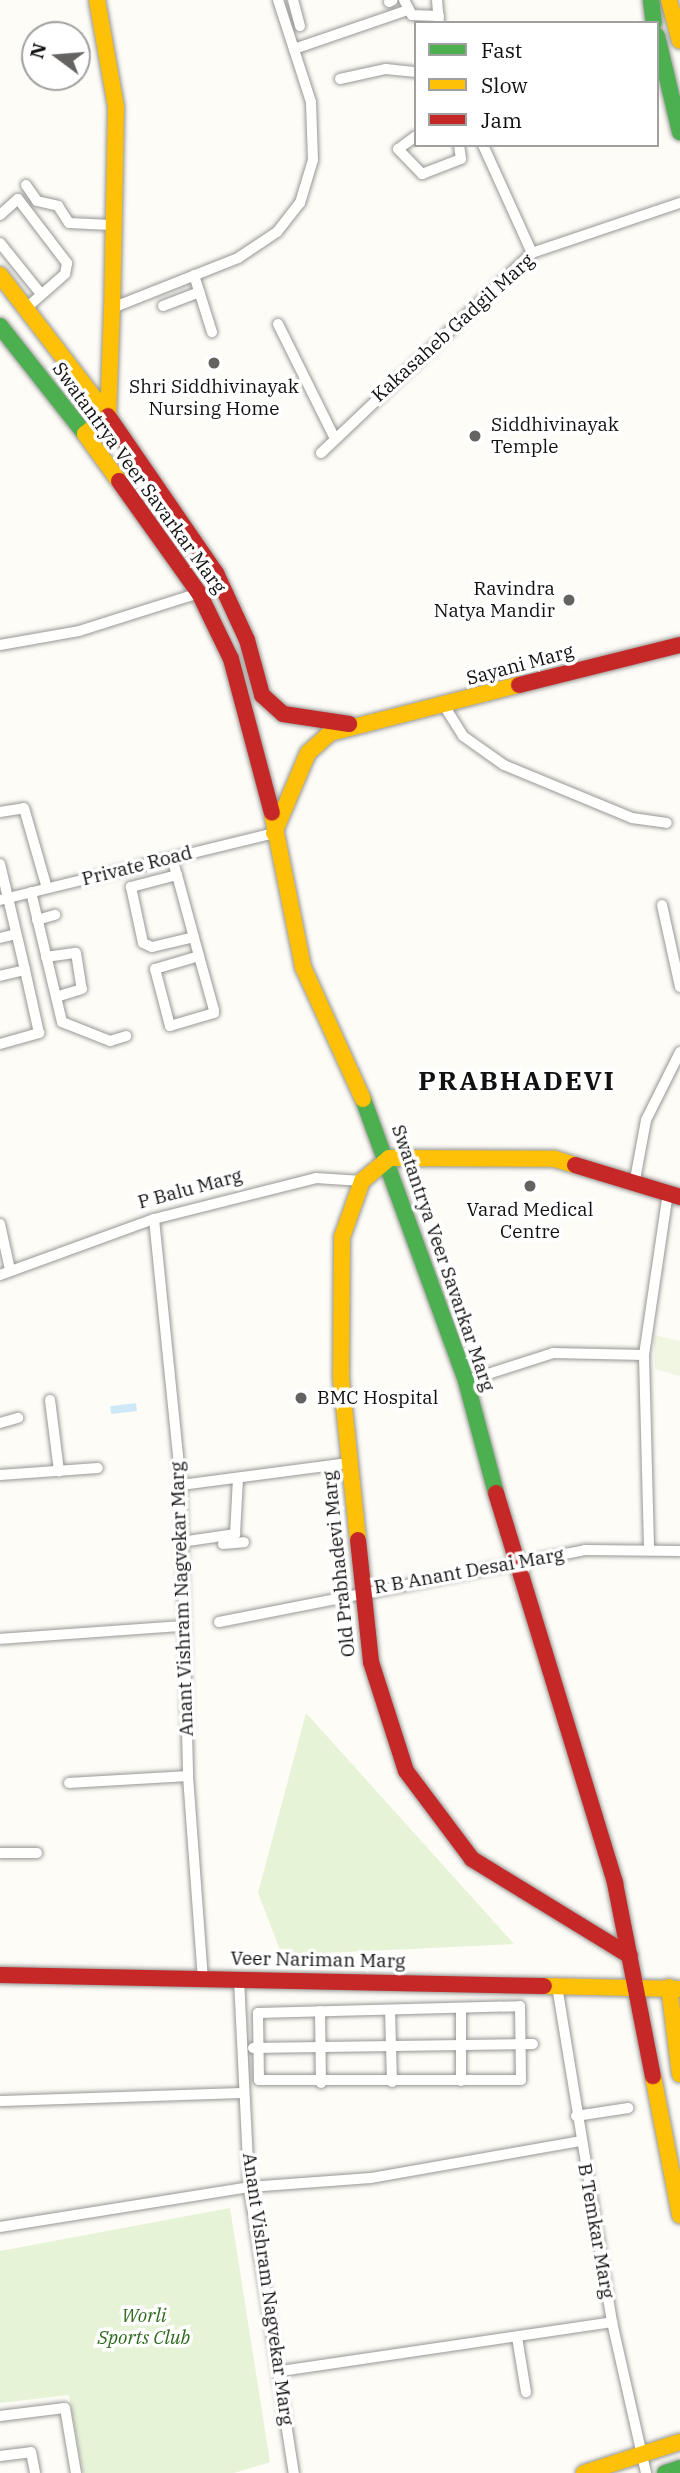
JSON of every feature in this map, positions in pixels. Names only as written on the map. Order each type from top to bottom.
[{"type":"main road","points":[[85,434],[108,416],[112,308],[111,225],[116,107],[97,0]]},
{"type":"main road","points":[[651,0],[654,21]]},
{"type":"main road","points":[[674,7],[679,35]]},
{"type":"main road","points":[[659,44],[680,132]]},
{"type":"main road","name":"Swatantrya Veer Savarkar Marg","points":[[0,275],[108,416],[215,573],[247,639],[262,695],[283,714],[370,726]]},
{"type":"main road","name":"Swatantrya Veer Savarkar Marg","points":[[0,326],[85,434],[199,593],[230,659],[256,737],[303,967],[389,1158],[466,1381],[514,1563],[615,1883],[680,2214]]},
{"type":"main road","name":"Sayani Marg","points":[[274,833],[308,753],[330,733],[370,726],[680,645]]},
{"type":"main road","points":[[362,1181],[389,1158],[555,1159],[674,1195]]},
{"type":"main road","name":"Old Prabhadevi Marg","points":[[362,1181],[342,1237],[341,1377],[370,1662],[406,1771],[472,1859],[630,1956]]},
{"type":"main road","name":"Veer Nariman Marg","points":[[0,1975],[557,1986],[635,1984],[675,1988]]},
{"type":"main road","points":[[675,1988],[680,2074]]},
{"type":"main road","points":[[584,2473],[680,2442]]},
{"type":"main road","points":[[665,2473],[680,2468]]},
{"type":"street","points":[[112,308],[194,275],[277,232],[300,204],[314,137],[311,102],[278,0]]},
{"type":"street","points":[[293,0],[300,26]]},
{"type":"street","points":[[437,0],[439,20]]},
{"type":"street","points":[[294,49],[406,5],[439,20]]},
{"type":"street","points":[[284,18],[297,14]]},
{"type":"street","points":[[340,79],[386,69],[414,72]]},
{"type":"street","points":[[414,137],[398,149],[422,174],[461,159],[459,147]]},
{"type":"street","points":[[484,147],[532,253]]},
{"type":"street","points":[[0,215],[18,200],[27,187],[37,201],[54,203],[69,223],[111,225]]},
{"type":"street","points":[[18,200],[67,263],[65,274],[25,309]]},
{"type":"street","name":"Kakasaheb Gadgil Marg","points":[[321,453],[532,253],[680,203]]},
{"type":"street","points":[[0,243],[41,294]]},
{"type":"street","points":[[194,275],[212,332]]},
{"type":"street","points":[[163,306],[199,292]]},
{"type":"street","points":[[278,324],[335,439]]},
{"type":"street","points":[[0,645],[79,631],[199,593]]},
{"type":"street","points":[[445,707],[463,736],[504,765],[632,818],[667,823]]},
{"type":"street","points":[[0,811],[24,808],[47,888]]},
{"type":"street","name":"Private Road","points":[[4,899],[274,833]]},
{"type":"street","points":[[172,858],[199,956],[213,1016],[168,1025],[155,969],[199,956]]},
{"type":"street","points":[[0,864],[4,899],[16,934],[39,1033],[0,1044]]},
{"type":"street","points":[[177,875],[131,887],[143,943],[152,947],[194,937]]},
{"type":"street","points":[[31,892],[56,997],[67,1028],[110,1041],[126,1037]]},
{"type":"street","points":[[662,905],[680,987]]},
{"type":"street","points":[[37,919],[55,915]]},
{"type":"street","points":[[0,938],[16,934]]},
{"type":"street","points":[[46,957],[76,953],[82,989],[56,997]]},
{"type":"street","points":[[0,976],[25,970]]},
{"type":"street","points":[[634,1185],[646,1119],[680,1052]]},
{"type":"street","name":"P Balu Marg","points":[[5,1272],[154,1219],[316,1178],[362,1181]]},
{"type":"street","points":[[649,1546],[644,1354],[674,1195]]},
{"type":"street","name":"Anant Vishram Nagvekar Marg","points":[[154,1219],[181,1485],[182,1626],[188,1776],[203,1979]]},
{"type":"street","points":[[0,1226],[5,1272]]},
{"type":"street","points":[[466,1381],[553,1353],[644,1354]]},
{"type":"street","points":[[50,1400],[59,1471]]},
{"type":"street","points":[[0,1423],[18,1418]]},
{"type":"street","points":[[181,1485],[349,1463]]},
{"type":"street","points":[[0,1475],[97,1468]]},
{"type":"street","points":[[181,1545],[235,1534],[238,1478]]},
{"type":"street","points":[[181,1545],[244,1542]]},
{"type":"street","name":"R B Anant Desai Marg","points":[[219,1622],[363,1589],[514,1563],[649,1546],[680,1551]]},
{"type":"street","points":[[0,1639],[182,1626]]},
{"type":"street","points":[[69,1783],[188,1776]]},
{"type":"street","points":[[0,1853],[37,1853]]},
{"type":"street","name":"Anant Vishram Nagvekar Marg","points":[[239,1979],[249,2187],[281,2371],[294,2473]]},
{"type":"street","name":"B Temkar Marg","points":[[557,1986],[576,2116],[612,2322],[638,2455],[646,2473]]},
{"type":"street","points":[[522,2007],[529,2044],[521,2080],[260,2083],[258,2014],[390,2010],[522,2007]]},
{"type":"street","points":[[461,2008],[461,2081]]},
{"type":"street","points":[[390,2010],[392,2082]]},
{"type":"street","points":[[320,2011],[321,2083]]},
{"type":"street","points":[[244,2048],[529,2044]]},
{"type":"street","points":[[0,2101],[244,2093]]},
{"type":"street","points":[[576,2116],[628,2108]]},
{"type":"street","points":[[0,2227],[249,2187],[371,2178],[581,2141]]},
{"type":"street","points":[[281,2371],[612,2322]]},
{"type":"street","points":[[516,2337],[526,2392]]},
{"type":"street","points":[[0,2416],[65,2408],[76,2473]]},
{"type":"street","points":[[0,2456],[31,2452],[35,2473]]},
{"type":"green space","points":[[654,1335],[680,1341],[680,1376],[655,1369]]},
{"type":"green space","points":[[306,1713],[514,1944],[282,1955],[258,1893]]},
{"type":"green space","name":"Worli Sports Club","points":[[230,2208],[270,2462],[234,2473],[83,2473],[69,2395],[0,2403],[0,2251]]},
{"type":"water","points":[[136,1403],[137,1411],[111,1414],[110,1406]]},
{"type":"traffic: fast","points":[[651,0],[654,21]]},
{"type":"traffic: fast","points":[[659,44],[680,132]]},
{"type":"traffic: fast","points":[[0,326],[85,434]]},
{"type":"traffic: fast","points":[[363,1099],[466,1381],[496,1493]]},
{"type":"traffic: fast","points":[[665,2473],[680,2468]]},
{"type":"traffic: slow","points":[[97,0],[116,107],[112,308],[108,416],[85,434],[119,481]]},
{"type":"traffic: slow","points":[[669,0],[680,41]]},
{"type":"traffic: slow","points":[[0,275],[108,416]]},
{"type":"traffic: slow","points":[[274,833],[308,753],[330,733],[519,685]]},
{"type":"traffic: slow","points":[[272,813],[303,967],[363,1099]]},
{"type":"traffic: slow","points":[[358,1540],[341,1377],[342,1237],[362,1181],[389,1158],[555,1159],[575,1165]]},
{"type":"traffic: slow","points":[[544,1986],[680,1989]]},
{"type":"traffic: slow","points":[[669,1987],[680,2074]]},
{"type":"traffic: slow","points":[[653,2076],[680,2215]]},
{"type":"traffic: slow","points":[[584,2473],[680,2442]]},
{"type":"traffic: jam","points":[[108,416],[216,573],[247,640],[262,695],[283,714],[349,724]]},
{"type":"traffic: jam","points":[[119,481],[199,593],[231,659],[272,813]]},
{"type":"traffic: jam","points":[[519,685],[680,645]]},
{"type":"traffic: jam","points":[[575,1165],[680,1197]]},
{"type":"traffic: jam","points":[[496,1493],[615,1883],[653,2076]]},
{"type":"traffic: jam","points":[[358,1540],[371,1662],[406,1771],[472,1859],[630,1956]]},
{"type":"traffic: jam","points":[[0,1975],[544,1986]]},
{"type":"place","name":"Shri Siddhivinayak Nursing Home","points":[[214,363]]},
{"type":"place","name":"Siddhivinayak Temple","points":[[475,436]]},
{"type":"place","name":"Ravindra Natya Mandir","points":[[569,600]]},
{"type":"place","name":"Varad Medical Centre","points":[[530,1186]]},
{"type":"place","name":"BMC Hospital","points":[[301,1398]]},
{"type":"district","name":"PRABHADEVI","points":[[517,1081]]}]
